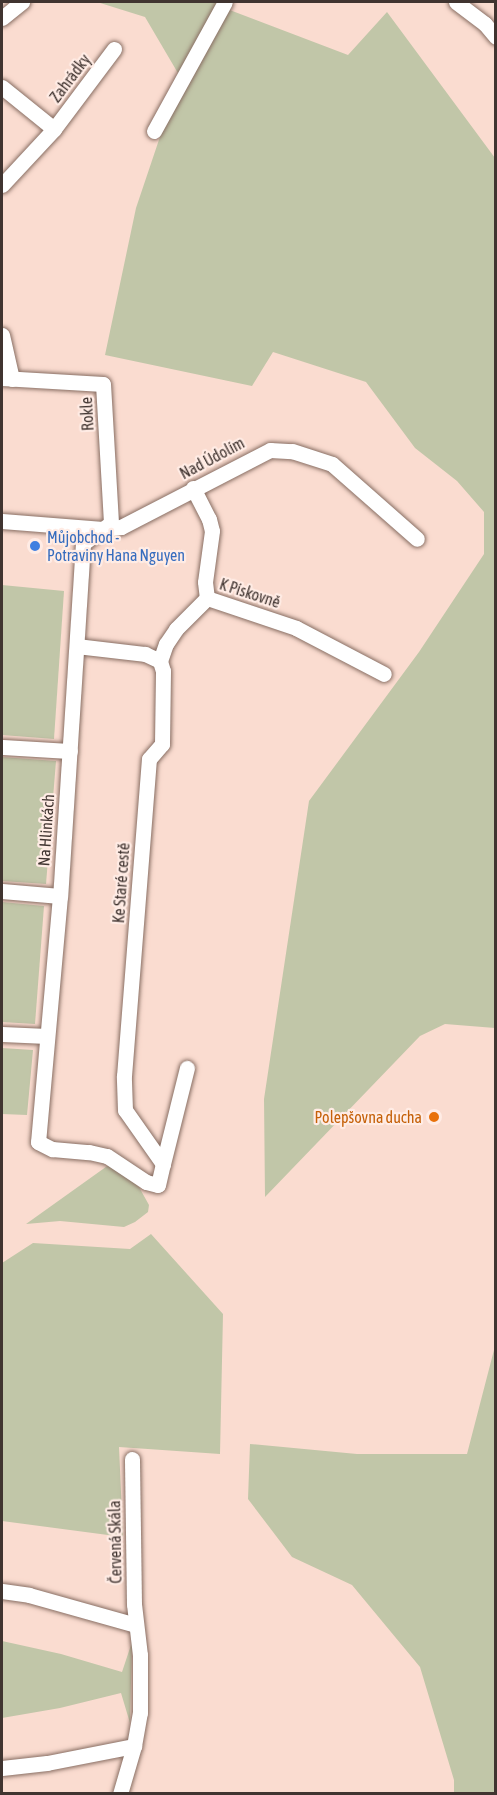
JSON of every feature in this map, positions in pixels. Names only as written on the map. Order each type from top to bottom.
[{"type":"street","points":[[2,18],[21,2]]},
{"type":"street","points":[[154,131],[225,2]]},
{"type":"street","points":[[456,2],[485,24],[495,37]]},
{"type":"street","name":"Zahrádky","points":[[2,185],[54,129],[114,49]]},
{"type":"street","name":"Zahrádky","points":[[2,87],[54,129]]},
{"type":"street","points":[[2,335],[7,379]]},
{"type":"street","name":"Rokle","points":[[7,379],[103,384],[111,523],[103,529]]},
{"type":"street","name":"Nad Údolím","points":[[2,521],[103,529],[121,527],[270,450],[292,451],[332,464],[417,539]]},
{"type":"street","name":"K Pískovně","points":[[193,488],[209,519],[212,531],[205,582],[207,598],[296,628],[384,674]]},
{"type":"street","name":"Na Hlinkách","points":[[103,529],[83,543],[60,896],[38,1142],[52,1149],[107,1156],[146,1182],[158,1185],[163,1164]]},
{"type":"street","points":[[77,646],[136,652],[160,661],[166,644],[176,630],[207,598]]},
{"type":"street","name":"Ke Staré cestě","points":[[160,661],[164,683],[163,736],[162,744],[149,759],[124,1076],[125,1110],[163,1164]]},
{"type":"street","points":[[2,747],[70,751]]},
{"type":"street","points":[[2,891],[60,896]]},
{"type":"street","points":[[2,1034],[47,1036]]},
{"type":"street","points":[[163,1164],[187,1068]]},
{"type":"street","name":"Červená Skála","points":[[120,1794],[134,1746],[140,1713],[141,1687],[136,1625],[132,1459]]},
{"type":"street","points":[[2,1591],[30,1595],[136,1625]]},
{"type":"street","points":[[2,1768],[46,1763],[134,1746]]},
{"type":"green space","points":[[97,2],[223,2],[182,80],[145,17]]},
{"type":"green space","points":[[227,9],[348,55],[387,12],[495,158],[495,1028],[445,1024],[420,1036],[265,1197],[264,1099],[309,801],[419,652],[484,554],[484,512],[457,481],[415,448],[366,382],[273,352],[252,386],[105,355],[136,208],[168,113]]},
{"type":"green space","points":[[2,585],[64,591],[54,739],[2,735]]},
{"type":"green space","points":[[2,757],[56,761],[46,884],[2,881]]},
{"type":"green space","points":[[2,902],[44,906],[35,1024],[2,1022]]},
{"type":"green space","points":[[2,1048],[33,1050],[27,1115],[2,1114]]},
{"type":"green space","points":[[110,1164],[139,1187],[149,1205],[148,1212],[135,1222],[124,1227],[60,1221],[26,1224]]},
{"type":"green space","points":[[151,1234],[223,1314],[220,1454],[119,1447],[123,1537],[2,1521],[2,1263],[33,1243],[130,1249]]},
{"type":"green space","points":[[495,1346],[495,1793],[454,1793],[454,1780],[420,1667],[352,1585],[292,1557],[248,1499],[250,1444],[357,1454],[467,1454]]},
{"type":"green space","points":[[2,1641],[61,1654],[122,1672],[132,1642],[130,1723],[121,1693],[60,1708],[2,1718]]},
{"type":"place","name":"Můjobchod - Potraviny Hana Nguyen","points":[[35,546]]},
{"type":"place","name":"Polepšovna ducha","points":[[434,1117]]}]
